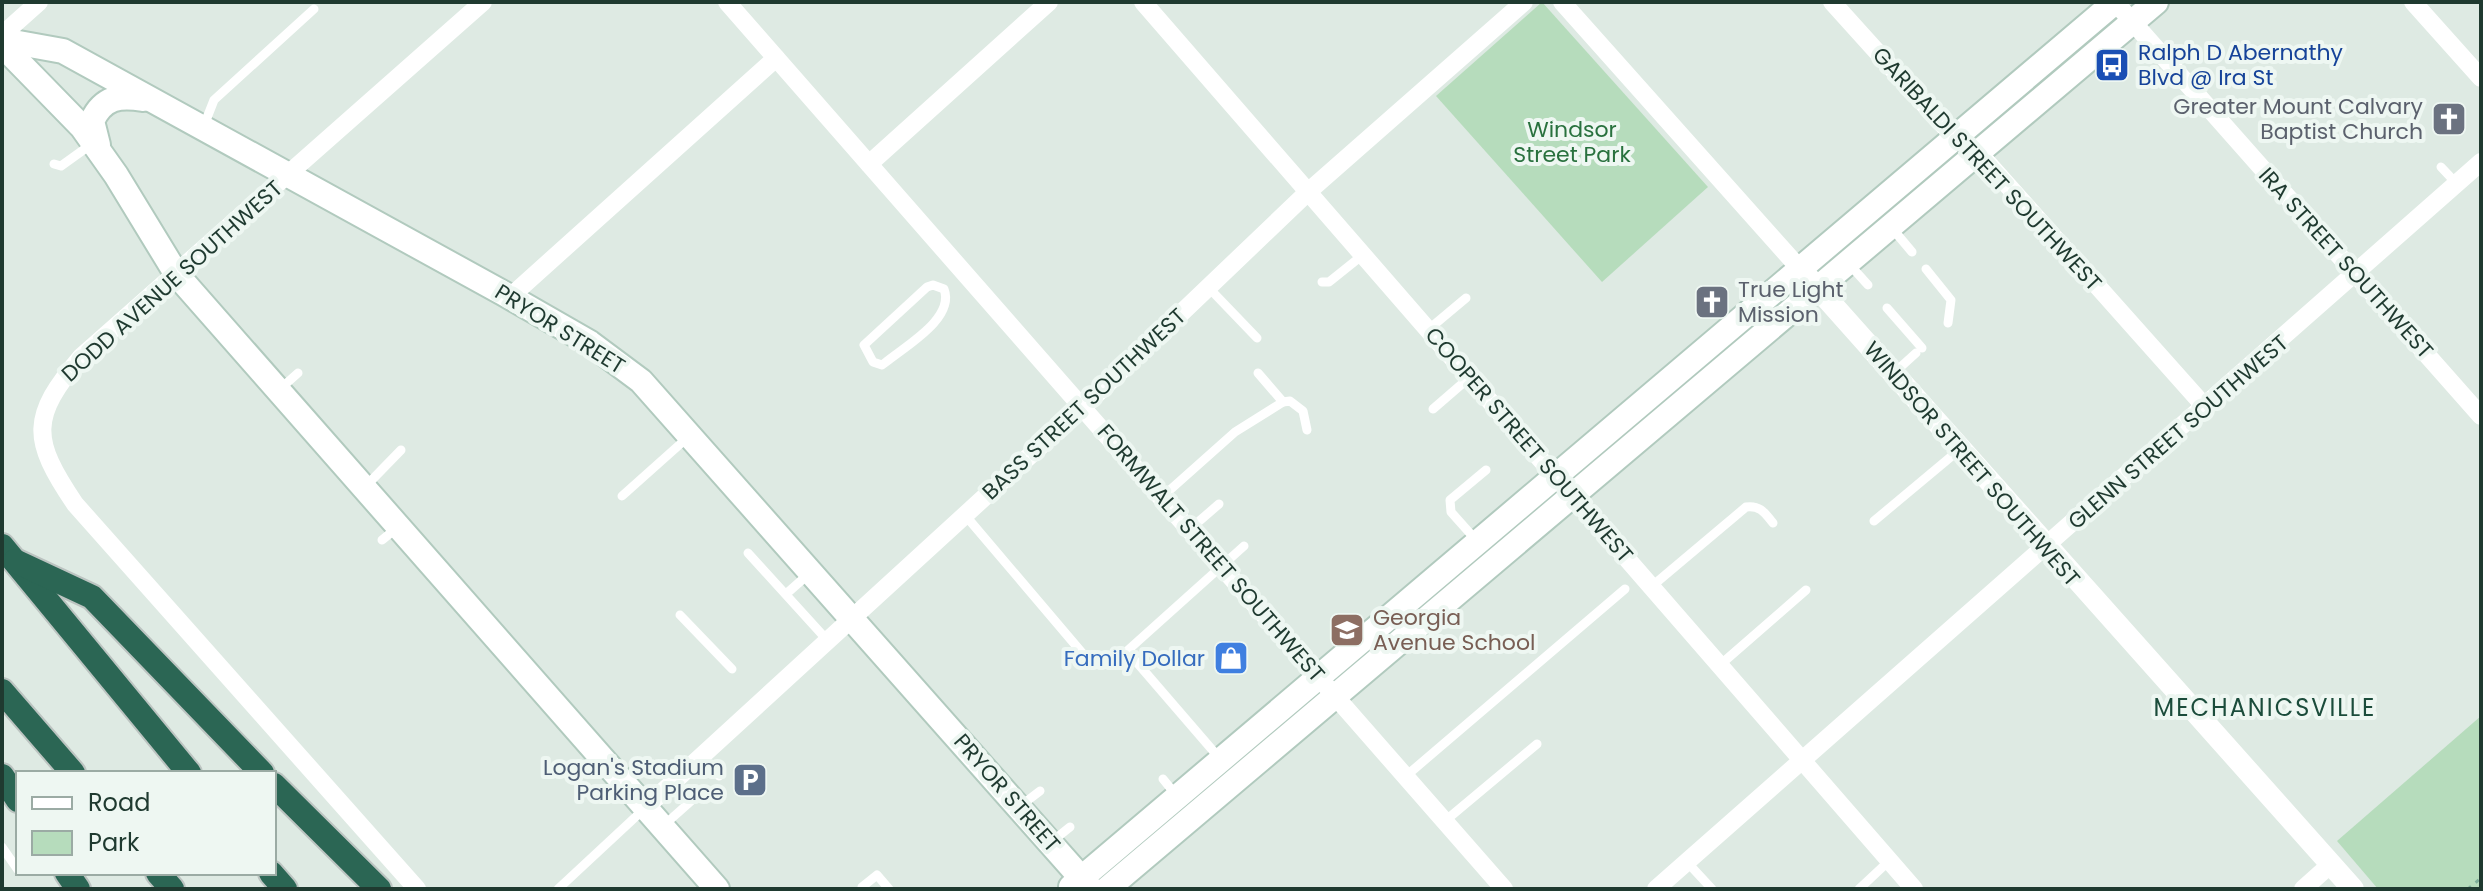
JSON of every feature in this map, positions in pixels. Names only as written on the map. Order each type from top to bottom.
[{"type":"highway","points":[[9,554],[187,771]]},
{"type":"highway","points":[[9,554],[92,597],[260,771]]},
{"type":"highway","points":[[2,691],[71,771]]},
{"type":"highway","points":[[2,776],[16,797]]},
{"type":"highway","points":[[276,787],[379,889]]},
{"type":"main road","points":[[1081,886],[1170,788],[1221,760],[1327,685],[1573,495],[1849,264],[1891,227],[1968,145],[2115,2]]},
{"type":"main road","points":[[1107,889],[1477,543],[1556,476],[1801,270],[2156,2]]},
{"type":"main road","name":"PRYOR STREET","points":[[2,40],[63,51],[510,297],[590,343],[641,381],[1019,807],[1081,886]]},
{"type":"main road","points":[[2,40],[97,148],[177,275],[363,488],[390,534],[646,807],[717,889]]},
{"type":"main road","points":[[97,148],[92,127],[100,108],[116,97],[153,100]]},
{"type":"street","points":[[2,40],[39,2]]},
{"type":"street","name":"DODD AVENUE SOUTHWEST","points":[[417,889],[75,504],[49,466],[41,434],[44,408],[60,381],[81,357],[483,2]]},
{"type":"street","name":"FORMWALT STREET SOUTHWEST","points":[[727,2],[1504,889]]},
{"type":"street","points":[[869,164],[1049,2]]},
{"type":"street","name":"COOPER STREET SOUTHWEST","points":[[1143,2],[1914,889]]},
{"type":"street","name":"BASS STREET SOUTHWEST","points":[[646,807],[1083,407],[1309,191],[1524,2]]},
{"type":"street","name":"WINDSOR STREET SOUTHWEST","points":[[1562,2],[2353,889]]},
{"type":"street","name":"GARIBALDI STREET SOUTHWEST","points":[[1832,2],[1968,145],[2206,408]]},
{"type":"street","name":"IRA STREET SOUTHWEST","points":[[2115,2],[2481,416]]},
{"type":"street","points":[[2413,2],[2481,78]]},
{"type":"street","points":[[510,297],[776,58]]},
{"type":"street","name":"GLENN STREET SOUTHWEST","points":[[1656,889],[2206,408],[2481,162]]},
{"type":"street","points":[[2303,889],[2331,864]]},
{"type":"lane","points":[[203,128],[214,100],[314,9]]},
{"type":"lane","points":[[54,164],[61,166],[97,148]]},
{"type":"lane","points":[[2441,167],[2457,184]]},
{"type":"lane","points":[[1891,227],[1912,252]]},
{"type":"lane","points":[[1322,282],[1329,282],[1364,254]]},
{"type":"lane","points":[[1849,264],[1868,285]]},
{"type":"lane","points":[[1926,269],[1951,300],[1948,323]]},
{"type":"lane","points":[[944,289],[948,298],[942,314],[886,362],[873,362],[864,345],[871,336],[927,287],[944,289],[964,271]]},
{"type":"lane","points":[[1208,287],[1257,338]]},
{"type":"lane","points":[[1429,329],[1466,298]]},
{"type":"lane","points":[[1887,308],[1919,350],[1893,374]]},
{"type":"lane","points":[[278,391],[298,373]]},
{"type":"lane","points":[[1258,373],[1283,402],[1297,405],[1307,420],[1307,430]]},
{"type":"lane","points":[[1433,409],[1470,377]]},
{"type":"lane","points":[[1162,497],[1235,432],[1283,402]]},
{"type":"lane","points":[[622,496],[690,436]]},
{"type":"lane","points":[[363,488],[401,450]]},
{"type":"lane","points":[[1874,521],[1959,450]]},
{"type":"lane","points":[[1477,543],[1451,512],[1450,500],[1486,470]]},
{"type":"lane","points":[[1190,529],[1219,504]]},
{"type":"lane","points":[[1651,587],[1746,507],[1763,510],[1773,523]]},
{"type":"lane","points":[[965,515],[1089,661]]},
{"type":"lane","points":[[1221,760],[1127,651],[1244,546]]},
{"type":"lane","points":[[748,553],[828,641]]},
{"type":"lane","points":[[786,594],[811,572]]},
{"type":"lane","points":[[1406,776],[1625,589]]},
{"type":"lane","points":[[1720,665],[1806,590]]},
{"type":"lane","points":[[680,615],[732,669]]},
{"type":"lane","points":[[1445,821],[1537,744]]},
{"type":"lane","points":[[702,756],[719,776]]},
{"type":"lane","points":[[1019,807],[1040,791]]},
{"type":"lane","points":[[663,827],[699,794]]},
{"type":"lane","points":[[558,889],[646,807]]},
{"type":"lane","points":[[1050,843],[1070,827]]},
{"type":"lane","points":[[2,847],[16,867]]},
{"type":"lane","points":[[1859,889],[1889,861]]},
{"type":"lane","points":[[1687,862],[1712,889]]},
{"type":"lane","points":[[862,887],[877,875],[889,889]]},
{"type":"path","points":[[2468,889],[2481,878]]},
{"type":"green space","name":"Windsor Street Park","points":[[1542,2],[1708,187],[1602,282],[1436,96]]},
{"type":"green space","points":[[2481,716],[2481,889],[2378,889],[2337,841]]},
{"type":"place","name":"Ralph D Abernathy Blvd @ Ira St","points":[[2112,65]]},
{"type":"place","name":"Greater Mount Calvary Baptist Church","points":[[2449,119]]},
{"type":"place","name":"True Light Mission","points":[[1712,302]]},
{"type":"place","name":"Georgia Avenue School","points":[[1347,630]]},
{"type":"place","name":"Family Dollar","points":[[1231,658]]},
{"type":"place","name":"Logan's Stadium Parking Place","points":[[750,780]]},
{"type":"district","name":"MECHANICSVILLE","points":[[2265,707]]}]
